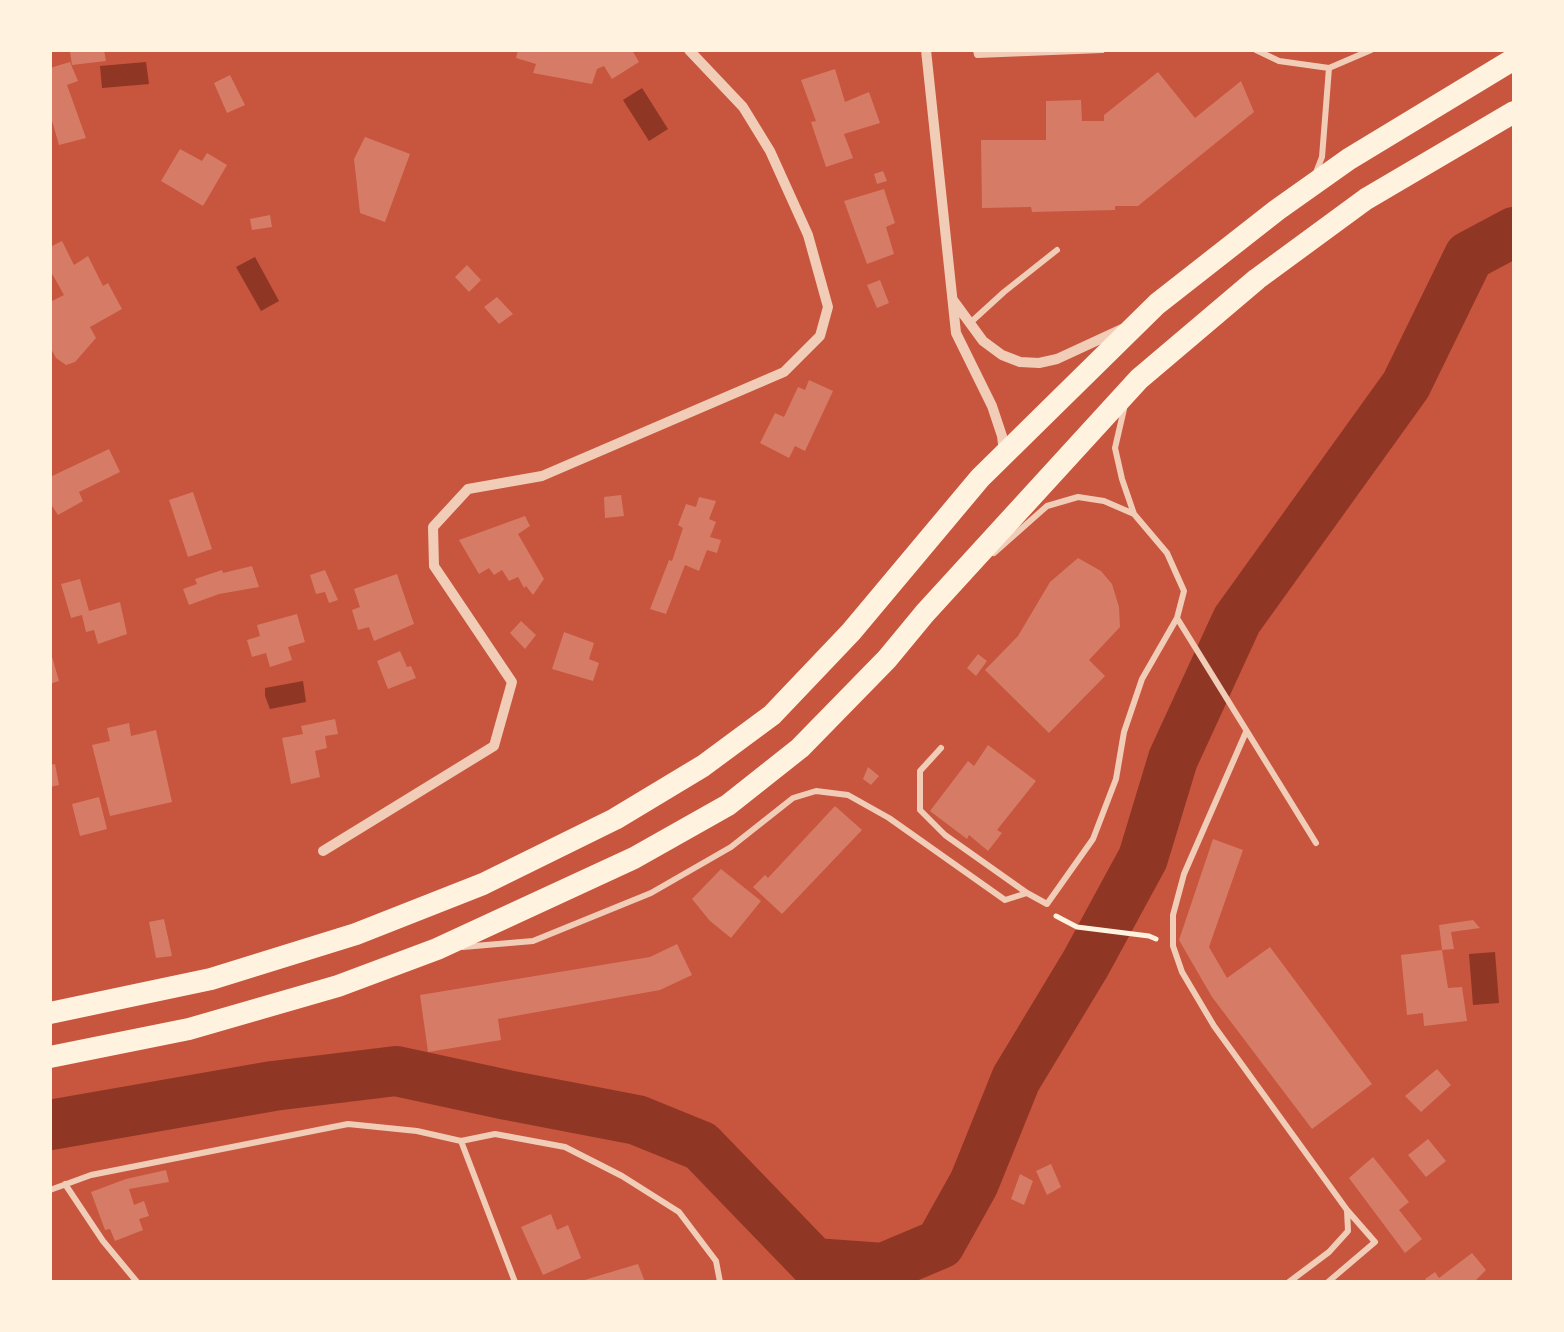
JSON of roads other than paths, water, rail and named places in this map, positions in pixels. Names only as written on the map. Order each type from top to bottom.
[{"type":"main road","points":[[50,1013],[211,979],[356,934],[483,884],[615,819],[702,766],[772,716],[851,632],[980,478],[1138,321],[1262,222],[1349,159],[1514,59]]},
{"type":"main road","points":[[50,1057],[189,1029],[338,986],[437,949],[634,858],[728,805],[800,748],[887,659],[1139,378],[1257,279],[1366,199],[1514,112]]},
{"type":"street","points":[[323,851],[494,746],[512,682],[434,566],[434,527],[468,489],[542,476],[750,387],[784,372],[820,336],[828,306],[801,218],[770,151],[743,107],[689,50]]},
{"type":"street","points":[[926,50],[956,333],[992,406],[1004,454]]},
{"type":"street","points":[[952,300],[983,341],[1020,362],[1057,360],[1138,321]]},
{"type":"lane","points":[[976,50],[977,55],[1102,50]]},
{"type":"lane","points":[[1258,51],[1278,61],[1329,68],[1371,50]]},
{"type":"lane","points":[[1309,189],[1322,157],[1329,68]]},
{"type":"lane","points":[[970,323],[1058,250]]},
{"type":"lane","points":[[941,748],[920,771],[920,810],[945,835],[1047,904],[1094,839],[1116,779],[1124,732],[1142,679],[1177,618],[1184,591],[1167,553],[1134,514],[1115,448],[1121,416],[1139,378]]},
{"type":"lane","points":[[925,613],[1048,506],[1078,497],[1134,514]]},
{"type":"lane","points":[[1177,618],[1316,843]]},
{"type":"lane","points":[[1246,732],[1184,874],[1173,915],[1173,946],[1182,972],[1214,1026],[1347,1210],[1375,1242],[1328,1282]]},
{"type":"lane","points":[[437,949],[533,941],[651,893],[731,847],[792,798],[816,791],[848,796],[889,818],[1005,900],[1027,893]]},
{"type":"lane","points":[[50,1190],[108,1172],[348,1124],[418,1131],[461,1141],[495,1134],[564,1148],[622,1176],[679,1212],[716,1261],[720,1282]]},
{"type":"lane","points":[[461,1141],[515,1282]]},
{"type":"lane","points":[[65,1184],[136,1282]]},
{"type":"lane","points":[[1290,1282],[1348,1232],[1347,1210]]},
{"type":"waterway","points":[[50,1125],[273,1086],[396,1071],[637,1120],[701,1146],[814,1263],[883,1268],[940,1244],[974,1183],[1016,1079],[1143,858],[1173,759],[1237,620],[1406,385],[1469,256],[1514,232]]}]
